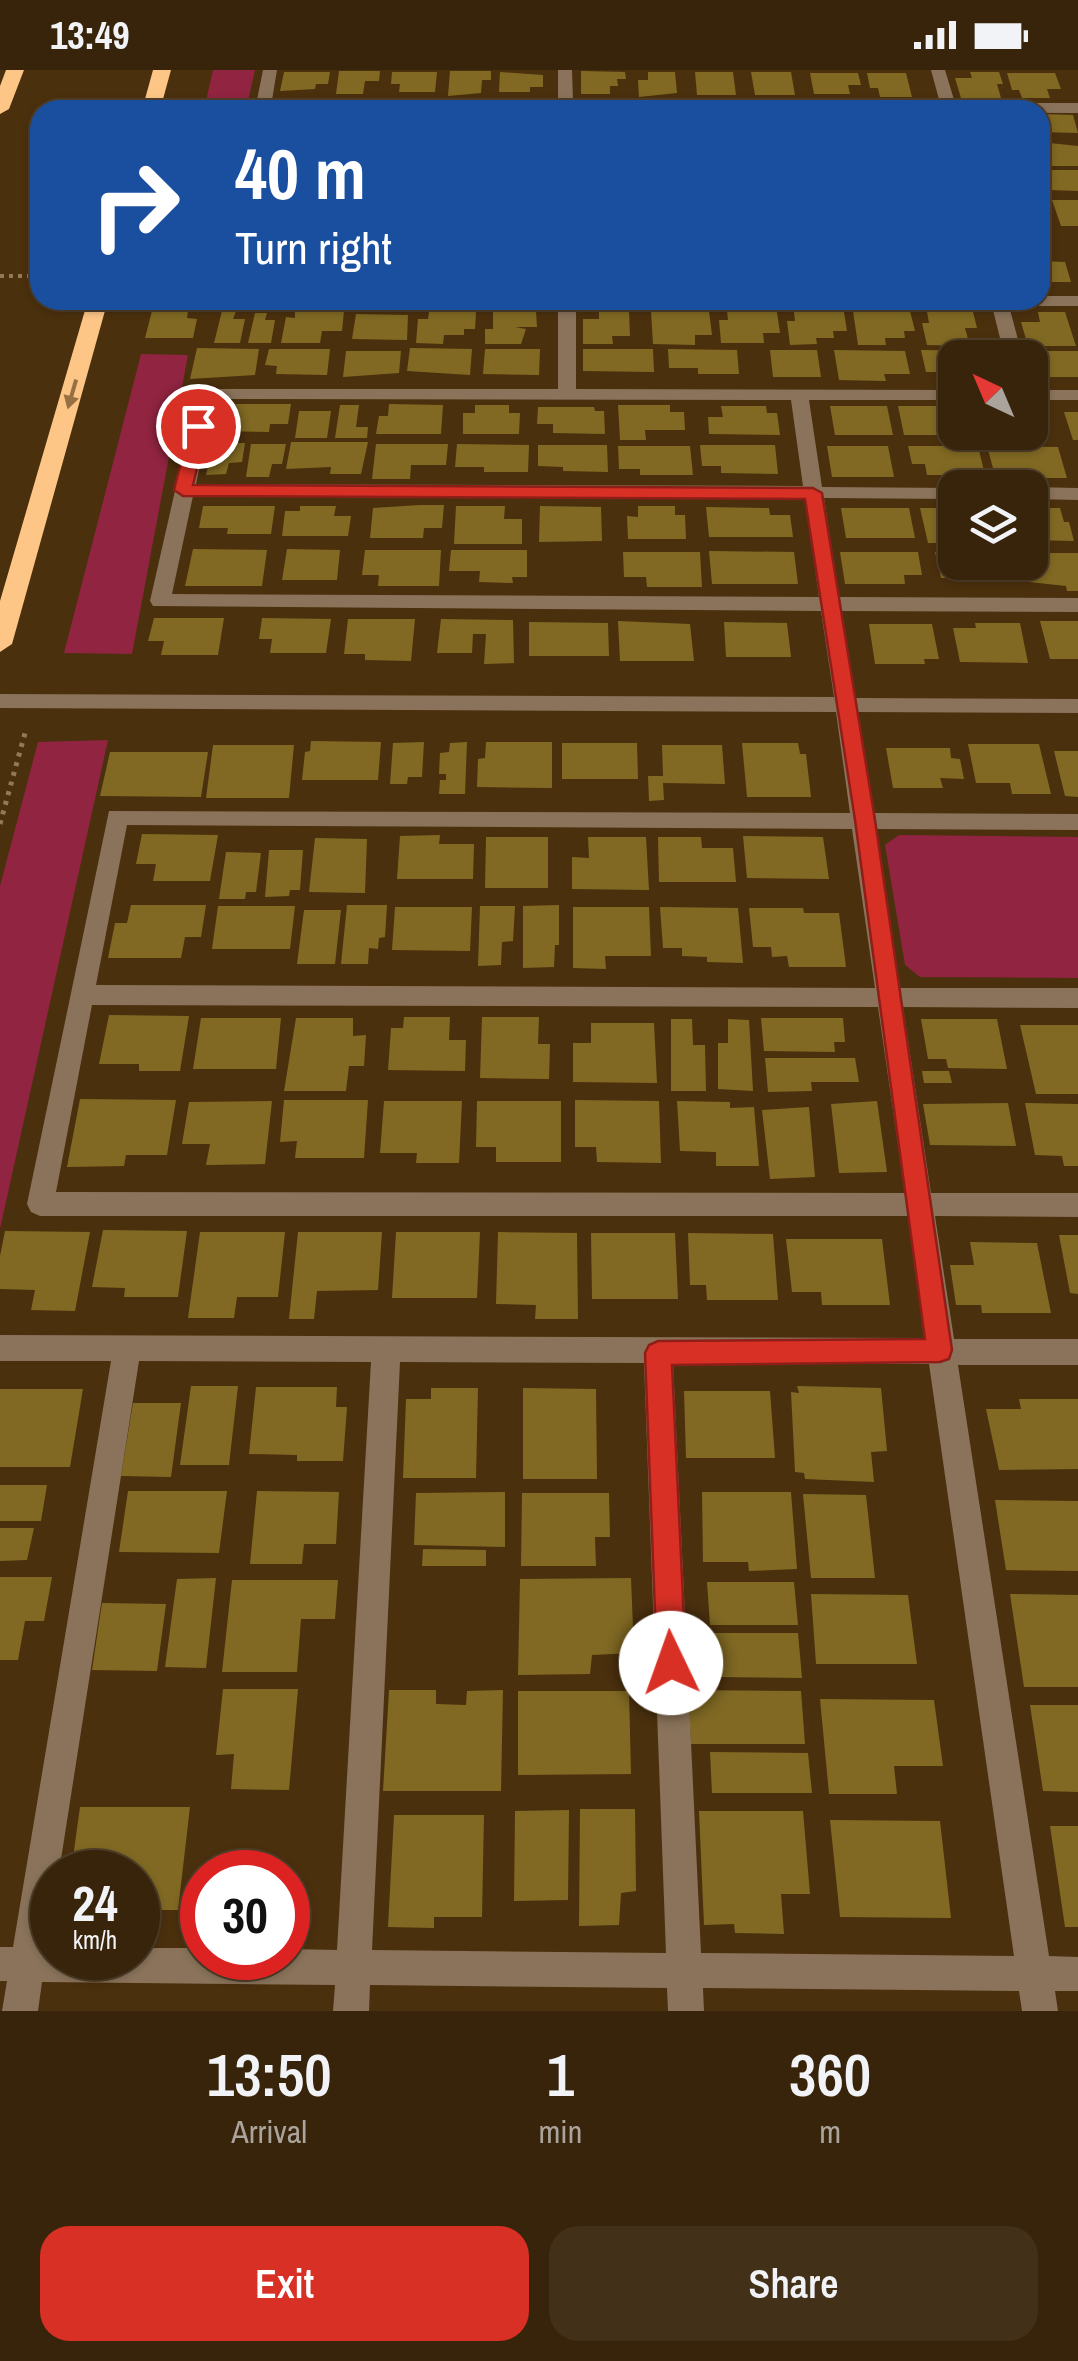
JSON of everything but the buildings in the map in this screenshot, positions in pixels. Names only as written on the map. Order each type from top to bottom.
[{"type":"highway","points":[[0,109],[15,70]]},
{"type":"highway","points":[[154,100],[162,70]]},
{"type":"highway","points":[[0,644],[95,310]]},
{"type":"street","points":[[265,100],[270,70]]},
{"type":"street","points":[[566,70],[566,100]]},
{"type":"street","points":[[938,70],[946,100]]},
{"type":"street","points":[[1050,108],[1078,108]]},
{"type":"street","points":[[1050,301],[1078,301]]},
{"type":"street","points":[[567,310],[568,394]]},
{"type":"street","points":[[1002,310],[1009,340]]},
{"type":"street","points":[[938,394],[206,394],[160,601],[1078,605]]},
{"type":"street","points":[[799,394],[1040,2011]]},
{"type":"street","points":[[1048,395],[1078,395]]},
{"type":"street","points":[[183,490],[938,493]]},
{"type":"street","points":[[1048,494],[1078,494]]},
{"type":"street","points":[[0,701],[1078,706]]},
{"type":"street","points":[[1078,822],[117,817],[40,1204],[1078,1204]]},
{"type":"street","points":[[80,995],[1078,998]]},
{"type":"street","points":[[0,1348],[1078,1352]]},
{"type":"street","points":[[20,2011],[14,1965],[127,1349]]},
{"type":"street","points":[[351,2011],[386,1352]]},
{"type":"street","points":[[658,1353],[686,2011]]},
{"type":"street","points":[[14,1965],[1078,1974]]},
{"type":"path","points":[[0,276],[30,276]]},
{"type":"path","points":[[0,824],[33,701]]},
{"type":"shaded area","points":[[213,70],[255,70],[248,100],[206,100]]},
{"type":"shaded area","points":[[141,354],[188,355],[132,654],[64,653]]},
{"type":"shaded area","points":[[108,740],[0,1229],[0,886],[38,742]]},
{"type":"shaded area","points":[[899,835],[1078,837],[1078,978],[920,977],[905,965],[885,845]]},
{"type":"route","points":[[198,426],[183,490],[813,493],[865,820],[940,1350],[658,1353],[671,1663]]}]
